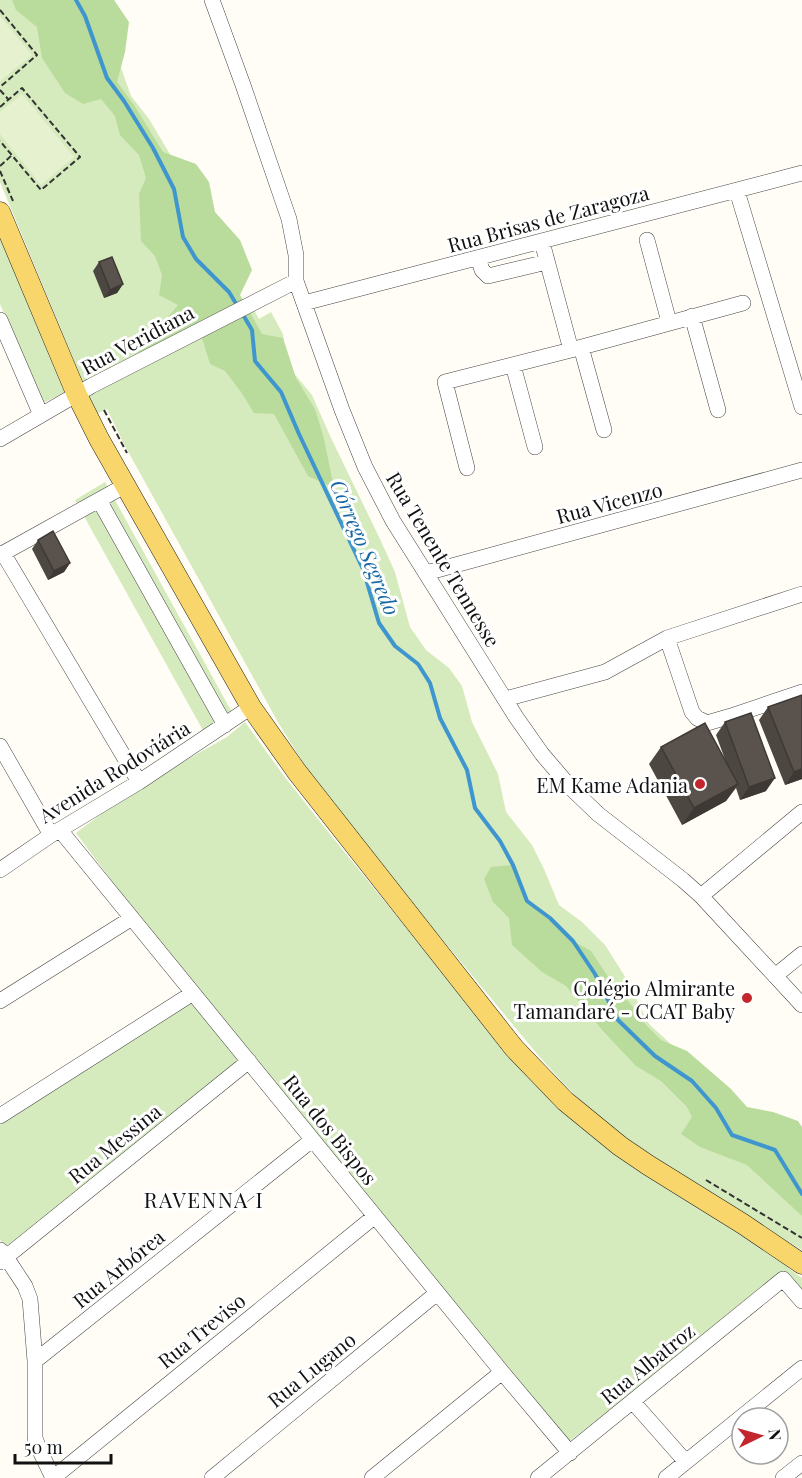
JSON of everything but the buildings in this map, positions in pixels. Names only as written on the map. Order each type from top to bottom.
[{"type":"main road","points":[[7,207],[84,391],[99,439],[251,707],[297,772],[514,1048],[540,1077],[565,1101],[638,1159],[743,1224],[802,1264]]},
{"type":"street","name":"Rua Tenente Tennesse","points":[[212,0],[289,219],[296,255],[296,280],[342,410],[365,467],[393,521],[542,754],[571,788],[598,814],[701,896],[802,1005]]},
{"type":"street","name":"Rua Brisas de Zaragoza","points":[[304,303],[802,173]]},
{"type":"street","points":[[737,191],[802,407]]},
{"type":"street","points":[[647,240],[669,322]]},
{"type":"street","points":[[542,242],[604,430]]},
{"type":"street","points":[[478,258],[482,270],[488,276],[547,262]]},
{"type":"street","name":"Rua Veridiana","points":[[0,439],[84,391],[296,280]]},
{"type":"street","points":[[467,468],[445,382],[743,303]]},
{"type":"street","points":[[692,316],[718,410]]},
{"type":"street","points":[[0,320],[41,416]]},
{"type":"street","points":[[513,365],[535,447]]},
{"type":"street","name":"Rua Vicenzo","points":[[426,573],[802,470]]},
{"type":"street","points":[[126,485],[1,554],[139,782]]},
{"type":"street","points":[[99,500],[225,725]]},
{"type":"street","points":[[505,699],[605,672],[667,638],[802,594]]},
{"type":"street","points":[[667,638],[692,712],[696,718],[707,723],[802,692]]},
{"type":"street","name":"Avenida Rodoviária","points":[[0,870],[56,832],[139,782],[251,707]]},
{"type":"street","name":"Rua dos Bispos","points":[[0,746],[56,832],[132,918],[570,1453]]},
{"type":"street","points":[[701,896],[802,812]]},
{"type":"street","points":[[0,1001],[132,918]]},
{"type":"street","points":[[775,976],[802,954]]},
{"type":"street","points":[[0,1116],[193,993]]},
{"type":"street","name":"Rua Messina","points":[[2,1256],[249,1061]]},
{"type":"street","name":"Rua Arbórea","points":[[35,1361],[312,1140]]},
{"type":"street","name":"Rua Treviso","points":[[53,1478],[375,1216]]},
{"type":"street","points":[[2,1256],[25,1286],[30,1299],[35,1361],[35,1438],[53,1478]]},
{"type":"street","name":"Rua Albatroz","points":[[538,1478],[783,1279],[802,1301]]},
{"type":"street","name":"Rua Lugano","points":[[212,1478],[437,1293]]},
{"type":"street","points":[[666,1478],[802,1368]]},
{"type":"street","points":[[372,1478],[502,1372]]},
{"type":"street","points":[[633,1402],[686,1462]]},
{"type":"street","points":[[783,1478],[802,1463]]},
{"type":"path","points":[[0,10],[38,55],[0,88],[9,100]]},
{"type":"path","points":[[0,107],[22,88],[80,157],[41,190],[0,141]]},
{"type":"path","points":[[0,166],[12,155]]},
{"type":"path","points":[[0,171],[7,207]]},
{"type":"path","points":[[84,391],[131,460]]},
{"type":"path","points":[[700,1177],[802,1238]]},
{"type":"green space","points":[[0,0],[90,0],[109,34],[131,96],[149,119],[177,166],[220,277],[254,310],[259,319],[271,312],[283,334],[287,365],[312,395],[380,539],[395,572],[410,627],[426,650],[449,668],[462,686],[472,722],[498,774],[506,812],[532,845],[559,905],[582,922],[605,945],[626,978],[649,1024],[748,1112],[802,1152],[802,1250],[646,1155],[590,1110],[538,1055],[346,823],[311,775],[279,724],[125,446],[107,409],[96,414],[0,182]]},
{"type":"green space","points":[[12,0],[114,0],[129,22],[125,52],[117,82],[163,152],[196,164],[209,182],[215,212],[240,240],[252,270],[240,295],[262,334],[283,338],[296,378],[315,409],[334,488],[308,476],[274,414],[254,413],[225,371],[210,364],[202,338],[193,325],[153,347],[134,354],[142,334],[164,322],[178,305],[159,295],[162,275],[155,256],[141,241],[139,194],[146,178],[139,155],[120,135],[115,116],[101,99],[83,104],[65,93],[42,58],[37,27],[16,10]]},
{"type":"green space","points":[[0,16],[32,55],[0,81]]},
{"type":"green space","points":[[22,94],[74,157],[41,185],[0,134],[0,112]]},
{"type":"green space","points":[[0,225],[66,392],[43,403],[0,304]]},
{"type":"green space","points":[[105,482],[234,716],[205,734],[75,500]]},
{"type":"green space","points":[[245,722],[325,828],[507,1052],[792,1263],[788,1268],[802,1278],[802,1294],[780,1277],[567,1443],[250,1052],[8,1249],[0,1240],[0,1125],[202,996],[76,833],[133,790],[227,737]]},
{"type":"green space","points":[[513,865],[527,901],[550,918],[573,941],[591,951],[613,984],[661,1040],[687,1051],[731,1089],[747,1107],[773,1112],[798,1121],[802,1127],[802,1216],[747,1165],[700,1147],[681,1134],[692,1117],[687,1107],[661,1081],[636,1066],[566,986],[542,972],[512,945],[509,918],[493,902],[484,879],[491,867]]},
{"type":"waterway","name":"Córrego Segredo","points":[[76,0],[85,16],[107,78],[153,148],[174,189],[183,237],[196,259],[229,292],[238,307]]},
{"type":"waterway","name":"Córrego Segredo","points":[[242,313],[252,330],[255,361],[281,392],[363,569],[379,623],[395,646],[418,664],[430,683],[440,718],[467,770],[475,808],[500,841],[513,865],[527,901],[550,918],[573,941],[595,974],[618,1020],[655,1056],[692,1081],[716,1108],[732,1135],[775,1150],[802,1194]]},
{"type":"place","name":"EM Kame Adania","points":[[700,784]]},
{"type":"place","name":"Colégio Almirante Tamandaré - CCAT Baby","points":[[747,998]]},
{"type":"district","name":"RAVENNA I","points":[[204,1199]]}]
